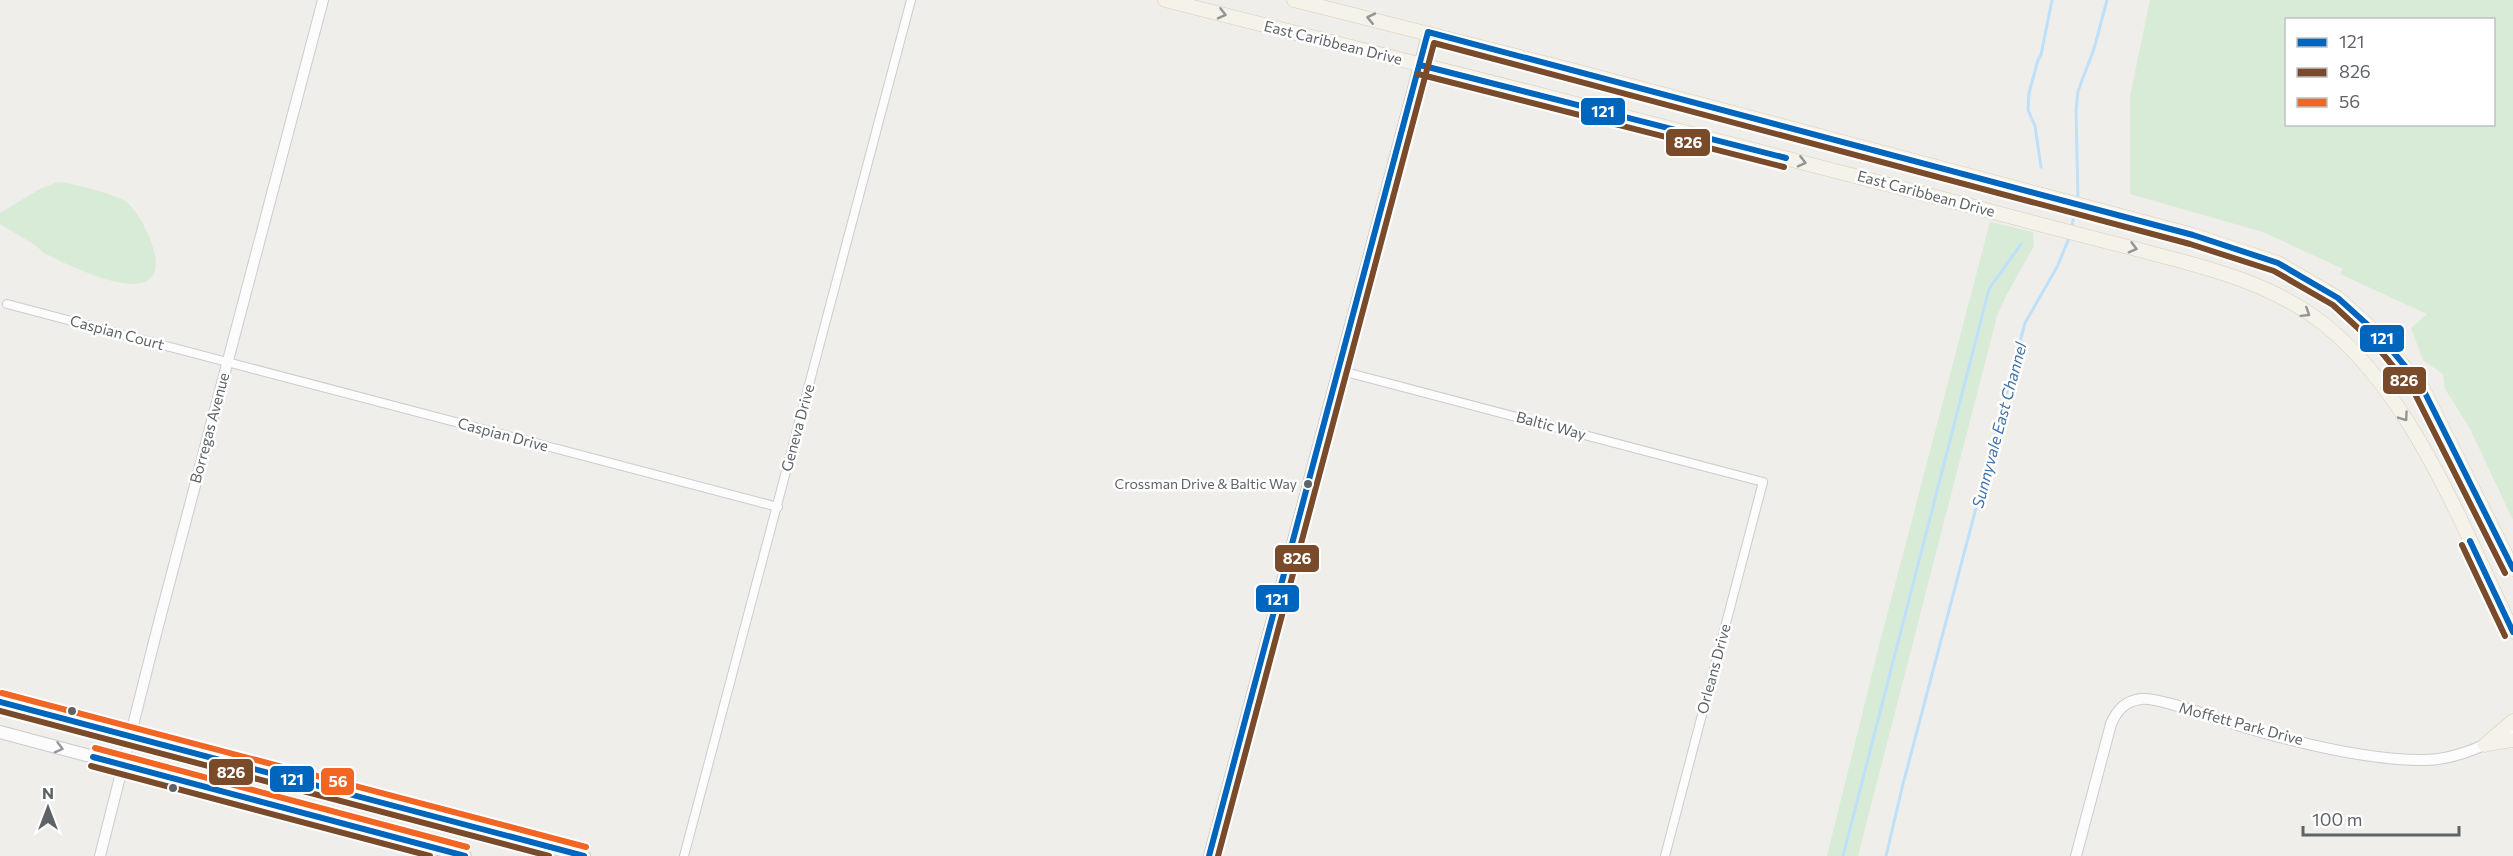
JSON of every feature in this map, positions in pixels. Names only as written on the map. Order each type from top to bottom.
[{"type":"main road","name":"East Caribbean Drive","points":[[1165,0],[2053,228],[2191,264],[2255,284],[2324,324],[2370,369],[2409,423],[2461,522],[2513,632]]},
{"type":"main road","name":"East Caribbean Drive","points":[[1294,0],[1428,32],[2193,235],[2278,263],[2338,298],[2381,337],[2422,387],[2513,569]]},
{"type":"main road","points":[[0,702],[584,856]]},
{"type":"main road","points":[[2485,745],[2513,721]]},
{"type":"main road","points":[[0,732],[465,856]]},
{"type":"main road","points":[[2485,745],[2513,740]]},
{"type":"street","name":"Borregas Avenue","points":[[100,856],[323,0]]},
{"type":"street","name":"Geneva Drive","points":[[684,856],[911,0]]},
{"type":"street","points":[[1209,856],[1428,32]]},
{"type":"street","name":"Caspian Court","points":[[7,304],[227,362]]},
{"type":"street","name":"Caspian Drive","points":[[227,362],[778,507]]},
{"type":"street","name":"Baltic Way","points":[[1338,370],[1763,482]]},
{"type":"street","name":"Orleans Drive","points":[[1665,856],[1763,482]]},
{"type":"street","name":"Moffett Park Drive","points":[[2076,856],[2111,724],[2122,706],[2132,701],[2153,700],[2245,727],[2363,755],[2395,759],[2438,759],[2485,745],[2513,732]]},
{"type":"green space","points":[[2150,0],[2513,0],[2513,520],[2469,427],[2445,389],[2443,374],[2423,360],[2411,328],[2427,314],[2340,274],[2343,269],[2263,232],[2130,194],[2130,96]]},
{"type":"green space","points":[[58,182],[106,193],[128,203],[145,228],[155,255],[154,273],[145,282],[130,284],[111,281],[71,266],[44,253],[0,224],[0,213],[40,189]]},
{"type":"green space","points":[[1990,222],[2033,232],[2034,246],[1997,316],[1858,856],[1827,856],[1881,638]]},
{"type":"waterway","points":[[2041,167],[2035,126],[2028,110],[2029,93],[2041,55],[2052,0]]},
{"type":"waterway","name":"Sunnyvale East Channel","points":[[2078,200],[2076,111],[2078,91],[2094,49],[2107,0]]},
{"type":"waterway","name":"Sunnyvale East Channel","points":[[2071,229],[2076,209]]},
{"type":"waterway","name":"Sunnyvale East Channel","points":[[1886,856],[2025,323],[2057,267],[2070,236]]},
{"type":"waterway","points":[[1843,856],[1989,289],[2021,244]]},
{"type":"transit line","name":"121","points":[[1209,856],[1428,32],[2193,235],[2278,263],[2338,298],[2381,337],[2422,387],[2513,569]]},
{"type":"transit line","name":"826","points":[[1218,856],[1434,43],[2190,244],[2274,271],[2333,305],[2374,343],[2414,392],[2505,573]]},
{"type":"transit line","name":"121","points":[[1420,65],[1786,158]]},
{"type":"transit line","name":"826","points":[[1418,74],[1784,167]]},
{"type":"transit line","name":"121","points":[[2470,541],[2513,632]]},
{"type":"transit line","name":"826","points":[[2462,545],[2505,636]]},
{"type":"transit line","name":"56","points":[[2,693],[586,847]]},
{"type":"transit line","name":"121","points":[[0,702],[584,856]]},
{"type":"transit line","name":"826","points":[[0,711],[549,856]]},
{"type":"transit line","name":"56","points":[[95,748],[467,847]]},
{"type":"transit line","name":"121","points":[[93,757],[465,856]]},
{"type":"transit line","name":"826","points":[[91,766],[430,856]]},
{"type":"place","name":"Crossman Drive & Baltic Way","points":[[1308,484]]}]
